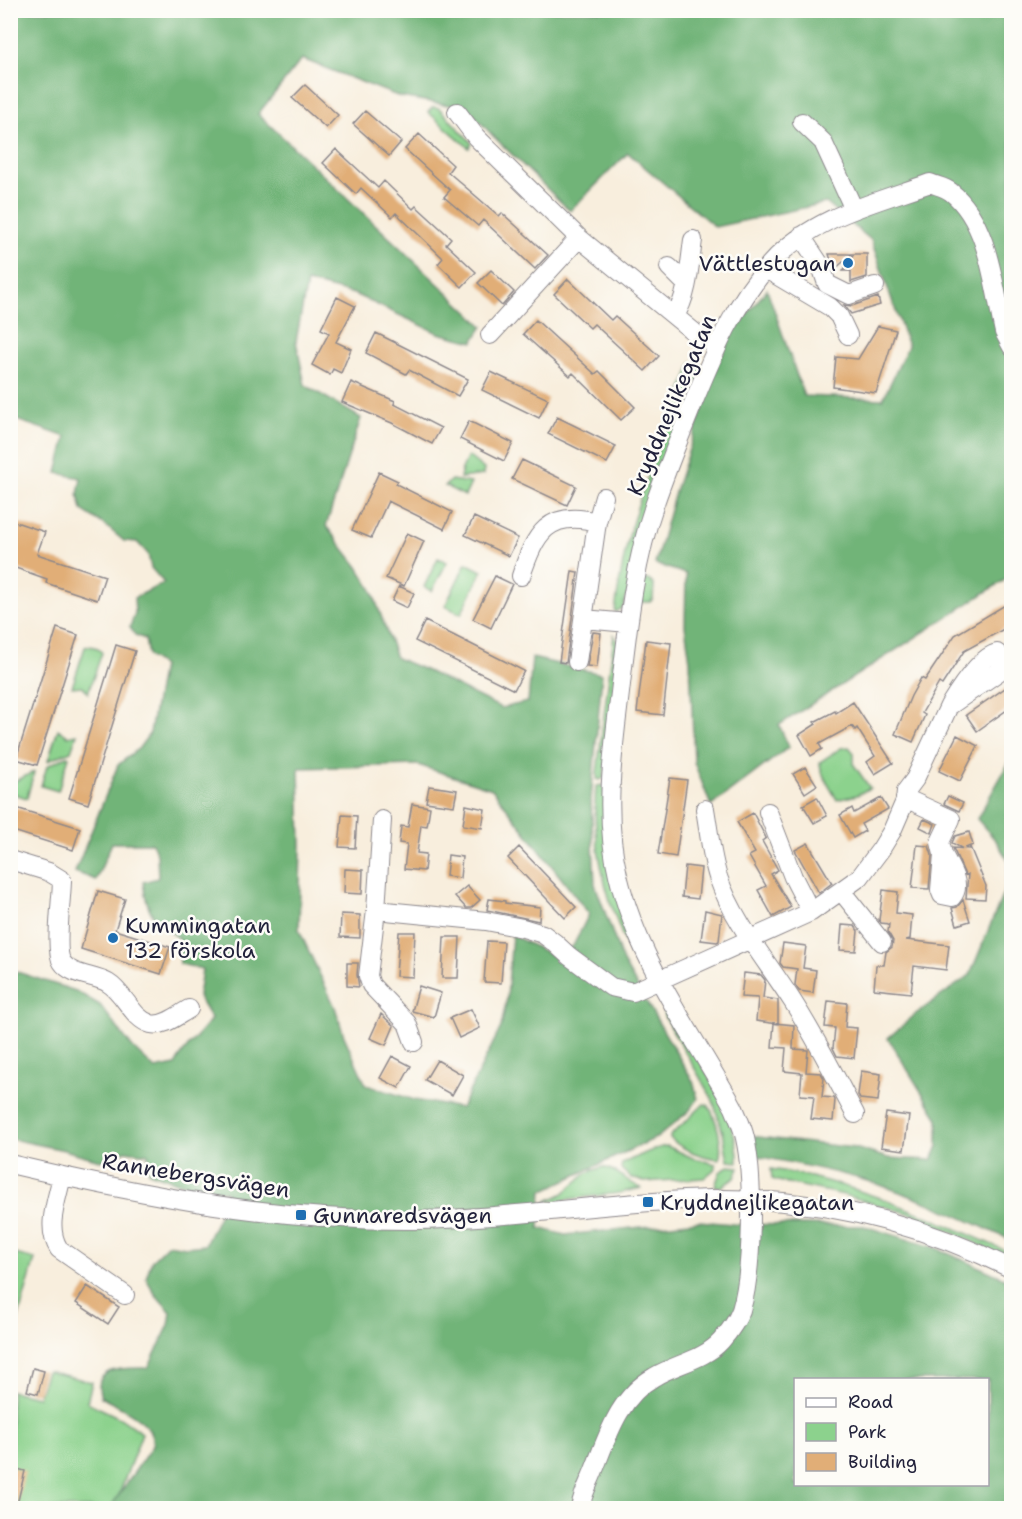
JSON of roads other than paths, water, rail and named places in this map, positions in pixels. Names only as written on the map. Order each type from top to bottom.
[{"type":"street","points":[[457,112],[476,137],[579,238],[700,337],[717,345]]},
{"type":"street","points":[[802,122],[823,142],[854,202]]},
{"type":"street","name":"Kryddnejlikegatan","points":[[580,1509],[620,1410],[634,1391],[668,1369],[704,1354],[720,1342],[730,1330],[740,1313],[745,1294],[749,1248],[749,1163],[745,1137],[734,1108],[642,948],[630,917],[612,850],[610,794],[628,623],[637,571],[654,504],[717,345],[749,289],[766,269],[801,236],[854,202],[930,183],[952,193],[969,212],[982,235],[1004,332],[1011,347]]},
{"type":"street","points":[[801,236],[821,266],[827,284],[849,295],[875,286]]},
{"type":"street","points":[[490,335],[579,238]]},
{"type":"street","points":[[675,315],[686,284],[693,240]]},
{"type":"street","points":[[669,267],[686,284]]},
{"type":"street","points":[[766,269],[830,307],[839,316],[848,335]]},
{"type":"street","name":"Kryddnejlikegatan","points":[[577,662],[597,522],[604,497]]},
{"type":"street","points":[[521,576],[531,546],[541,531],[558,520],[579,517],[597,522]]},
{"type":"street","points":[[584,619],[628,623]]},
{"type":"street","points":[[376,910],[486,921],[543,934],[611,987],[633,992],[811,912],[860,877],[892,831],[906,791],[915,779],[949,706]]},
{"type":"street","points":[[905,798],[951,819],[940,842],[943,854]]},
{"type":"street","points":[[705,809],[718,876],[750,941],[759,951],[815,1039],[855,1114]]},
{"type":"street","points":[[768,812],[793,877],[811,912]]},
{"type":"street","points":[[382,820],[376,910],[368,976],[371,985],[407,1023],[414,1042]]},
{"type":"street","points":[[10,860],[49,872],[62,880],[58,942],[63,963],[70,969],[108,982],[125,998],[139,1017],[153,1024],[162,1024],[189,1009]]},
{"type":"street","points":[[842,892],[882,942]]},
{"type":"street","name":"Rannebergsvägen","points":[[10,1164],[98,1185],[218,1207],[332,1217],[419,1220],[512,1216],[673,1200],[750,1199],[816,1204],[890,1221],[960,1245],[1011,1269]]},
{"type":"street","points":[[62,1176],[54,1212],[53,1233],[59,1249],[125,1295]]},
{"type":"place","name":"Vättlestugan","points":[[848,263]]},
{"type":"place","name":"Kummingatan 132 förskola","points":[[113,938]]},
{"type":"place","name":"Kryddnejlikegatan","points":[[648,1202]]},
{"type":"place","name":"Gunnaredsvägen","points":[[301,1215]]}]
